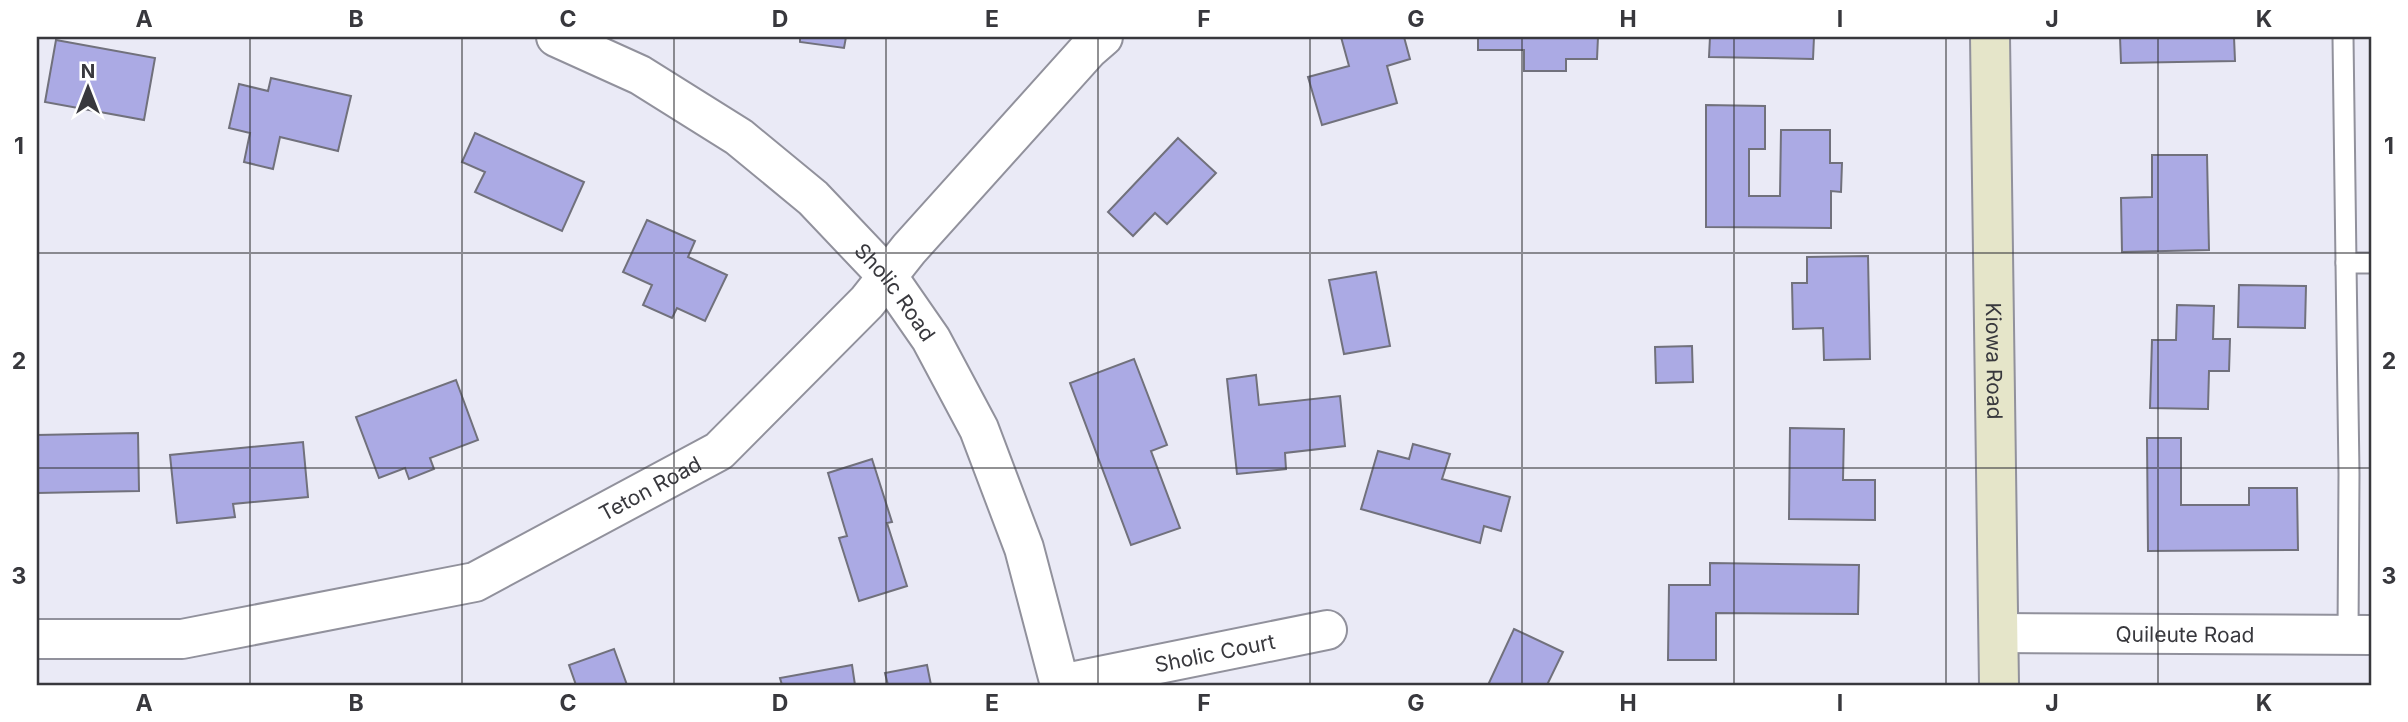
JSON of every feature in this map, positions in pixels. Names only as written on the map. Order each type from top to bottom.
[{"type":"street","name":"Sholic Road","points":[[556,37],[640,75],[739,137],[813,198],[888,277],[931,339],[979,429],[1024,548],[1060,685]]},
{"type":"street","name":"Teton Road","points":[[37,639],[182,639],[475,582],[719,451],[867,302],[909,249],[1102,37]]},
{"type":"street","name":"Kiowa Road","points":[[1990,37],[1999,685]]},
{"type":"street","name":"Sholic Court","points":[[1060,685],[1327,629]]},
{"type":"street","name":"Quileute Road","points":[[2000,633],[2360,635]]},
{"type":"lane","points":[[2343,37],[2349,474],[2360,635]]},
{"type":"lane","points":[[2346,263],[2371,262]]},
{"type":"building","points":[[800,37],[846,37],[844,48],[800,42]]},
{"type":"building","points":[[1341,37],[1404,37],[1410,59],[1387,66],[1397,103],[1322,125],[1308,77],[1349,66]]},
{"type":"building","points":[[1478,37],[1598,37],[1597,59],[1566,59],[1566,71],[1524,71],[1524,50],[1478,50]]},
{"type":"building","points":[[1710,37],[1814,37],[1813,59],[1709,57]]},
{"type":"building","points":[[2120,37],[2234,37],[2235,61],[2121,63]]},
{"type":"building","points":[[56,40],[155,58],[144,120],[45,102]]},
{"type":"building","points":[[271,78],[351,96],[338,151],[280,137],[273,169],[244,162],[250,133],[229,128],[239,84],[268,91]]},
{"type":"building","points":[[1706,105],[1765,106],[1765,149],[1749,149],[1749,196],[1780,196],[1781,130],[1830,130],[1830,163],[1842,163],[1841,192],[1831,191],[1831,228],[1706,227]]},
{"type":"building","points":[[475,133],[584,182],[562,231],[475,192],[485,172],[462,162]]},
{"type":"building","points":[[1178,138],[1216,173],[1167,224],[1155,213],[1133,236],[1108,212]]},
{"type":"building","points":[[2152,155],[2207,155],[2209,250],[2122,252],[2121,198],[2152,197]]},
{"type":"building","points":[[647,220],[695,241],[688,257],[727,275],[705,321],[677,308],[672,318],[643,305],[652,285],[623,272]]},
{"type":"building","points":[[1868,256],[1870,359],[1824,360],[1823,328],[1793,329],[1792,283],[1807,283],[1807,257]]},
{"type":"building","points":[[1376,272],[1390,346],[1344,354],[1329,280]]},
{"type":"building","points":[[2239,285],[2306,286],[2305,328],[2238,327]]},
{"type":"building","points":[[2177,305],[2214,306],[2213,339],[2230,339],[2229,371],[2209,371],[2208,409],[2150,408],[2152,340],[2176,340]]},
{"type":"building","points":[[1692,346],[1693,382],[1656,383],[1655,347]]},
{"type":"building","points":[[1134,359],[1167,445],[1151,451],[1180,528],[1131,545],[1070,383]]},
{"type":"building","points":[[1256,375],[1259,405],[1340,396],[1345,446],[1285,453],[1286,469],[1237,474],[1227,379]]},
{"type":"building","points":[[456,380],[478,440],[430,458],[434,469],[409,479],[405,468],[379,478],[356,417]]},
{"type":"building","points":[[1790,428],[1844,429],[1843,480],[1875,480],[1875,520],[1789,519]]},
{"type":"building","points":[[138,433],[139,491],[37,493],[37,435]]},
{"type":"building","points":[[2147,438],[2181,438],[2181,505],[2249,505],[2249,488],[2297,488],[2298,550],[2148,551]]},
{"type":"building","points":[[303,442],[308,497],[233,504],[235,517],[177,523],[170,455]]},
{"type":"building","points":[[1413,444],[1450,454],[1442,479],[1510,497],[1501,531],[1484,526],[1480,543],[1361,509],[1378,451],[1409,459]]},
{"type":"building","points":[[872,459],[892,522],[887,523],[907,586],[859,601],[839,538],[847,536],[828,473]]},
{"type":"building","points":[[1710,563],[1859,565],[1858,614],[1716,613],[1716,660],[1668,660],[1669,585],[1710,585]]},
{"type":"building","points":[[1514,629],[1563,652],[1547,685],[1488,685]]},
{"type":"building","points":[[614,649],[627,685],[576,685],[569,665]]},
{"type":"building","points":[[852,665],[855,685],[782,685],[780,678]]},
{"type":"building","points":[[927,665],[931,685],[888,685],[885,673]]}]
